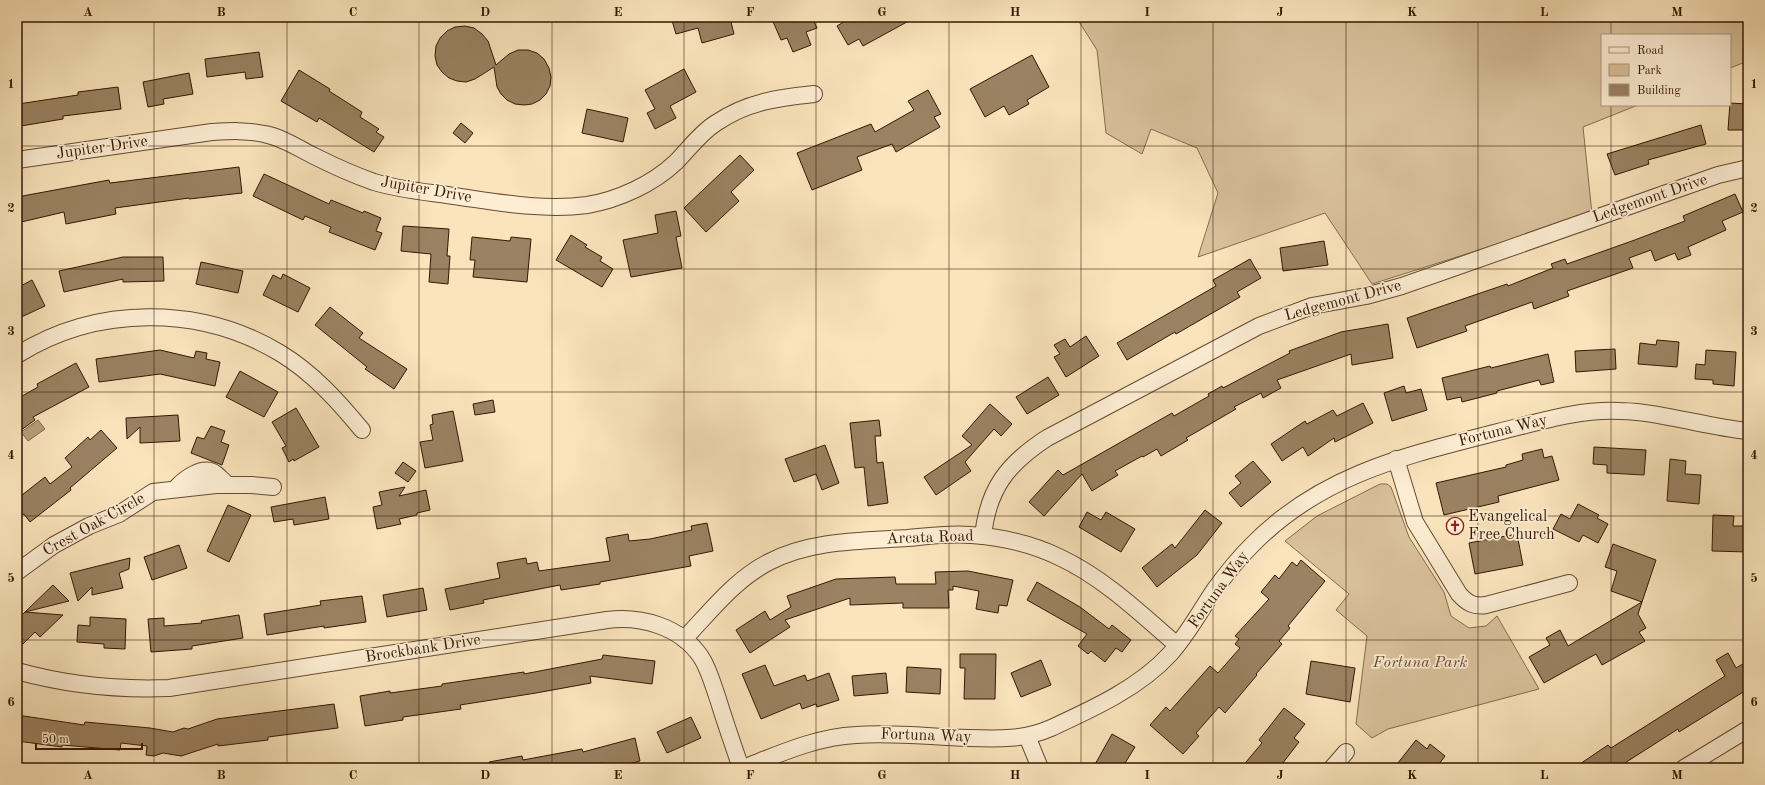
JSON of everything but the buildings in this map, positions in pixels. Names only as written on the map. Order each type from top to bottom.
[{"type":"street","name":"Jupiter Drive","points":[[17,160],[212,132],[242,131],[266,134],[292,144],[346,171],[376,182],[406,189],[503,203],[549,207],[587,205],[628,192],[654,179],[675,163],[714,124],[732,113],[755,103],[784,97],[814,94]]},
{"type":"street","name":"Ledgemont Drive","points":[[983,536],[985,516],[995,490],[1008,470],[1026,453],[1047,438],[1259,326],[1312,306],[1366,296],[1402,286],[1718,175],[1748,168]]},
{"type":"street","points":[[17,354],[33,345],[67,331],[106,320],[147,316],[203,322],[241,334],[281,354],[308,373],[328,391],[362,430]]},
{"type":"street","name":"Fortuna Way","points":[[742,768],[821,740],[852,735],[1002,739],[1027,736],[1040,732],[1079,715],[1116,695],[1150,672],[1164,660],[1177,645],[1228,572],[1266,531],[1298,507],[1334,484],[1369,468],[1396,459],[1589,411],[1636,412],[1716,427],[1748,431]]},
{"type":"street","points":[[1396,459],[1412,514],[1418,528],[1459,594],[1466,602],[1475,606],[1486,605],[1569,583]]},
{"type":"street","name":"Crest Oak Circle","points":[[17,572],[54,545],[89,526],[119,514],[153,492],[228,485],[252,485],[273,488]]},
{"type":"street","name":"Arcata Road","points":[[684,639],[734,585],[759,568],[782,556],[807,548],[842,542],[956,535],[983,536],[1023,544],[1048,552],[1077,566],[1114,591],[1177,645]]},
{"type":"street","name":"Brockbank Drive","points":[[17,671],[64,682],[92,686],[125,689],[169,688],[618,618],[635,619],[654,623],[667,628],[684,639],[695,649],[705,663],[742,768]]},
{"type":"street","points":[[1684,768],[1748,729]]},
{"type":"street","points":[[1027,736],[1040,768]]},
{"type":"street","points":[[1332,768],[1346,752]]},
{"type":"green space","points":[[1076,17],[1748,17],[1748,61],[1731,68],[1731,34],[1601,34],[1601,106],[1636,106],[1583,127],[1592,214],[1372,284],[1325,213],[1198,257],[1218,193],[1197,148],[1151,129],[1142,154],[1106,133],[1097,50]]},
{"type":"green space","name":"Fortuna Park","points":[[1380,484],[1387,484],[1391,487],[1409,537],[1444,592],[1451,616],[1469,628],[1486,626],[1497,616],[1539,689],[1388,729],[1372,738],[1356,724],[1367,636],[1336,610],[1349,594],[1285,541],[1317,516]]},
{"type":"shaded area","points":[[38,420],[45,429],[28,441],[21,432]]},
{"type":"place","name":"Evangelical Free Church","points":[[1455,526]]}]
